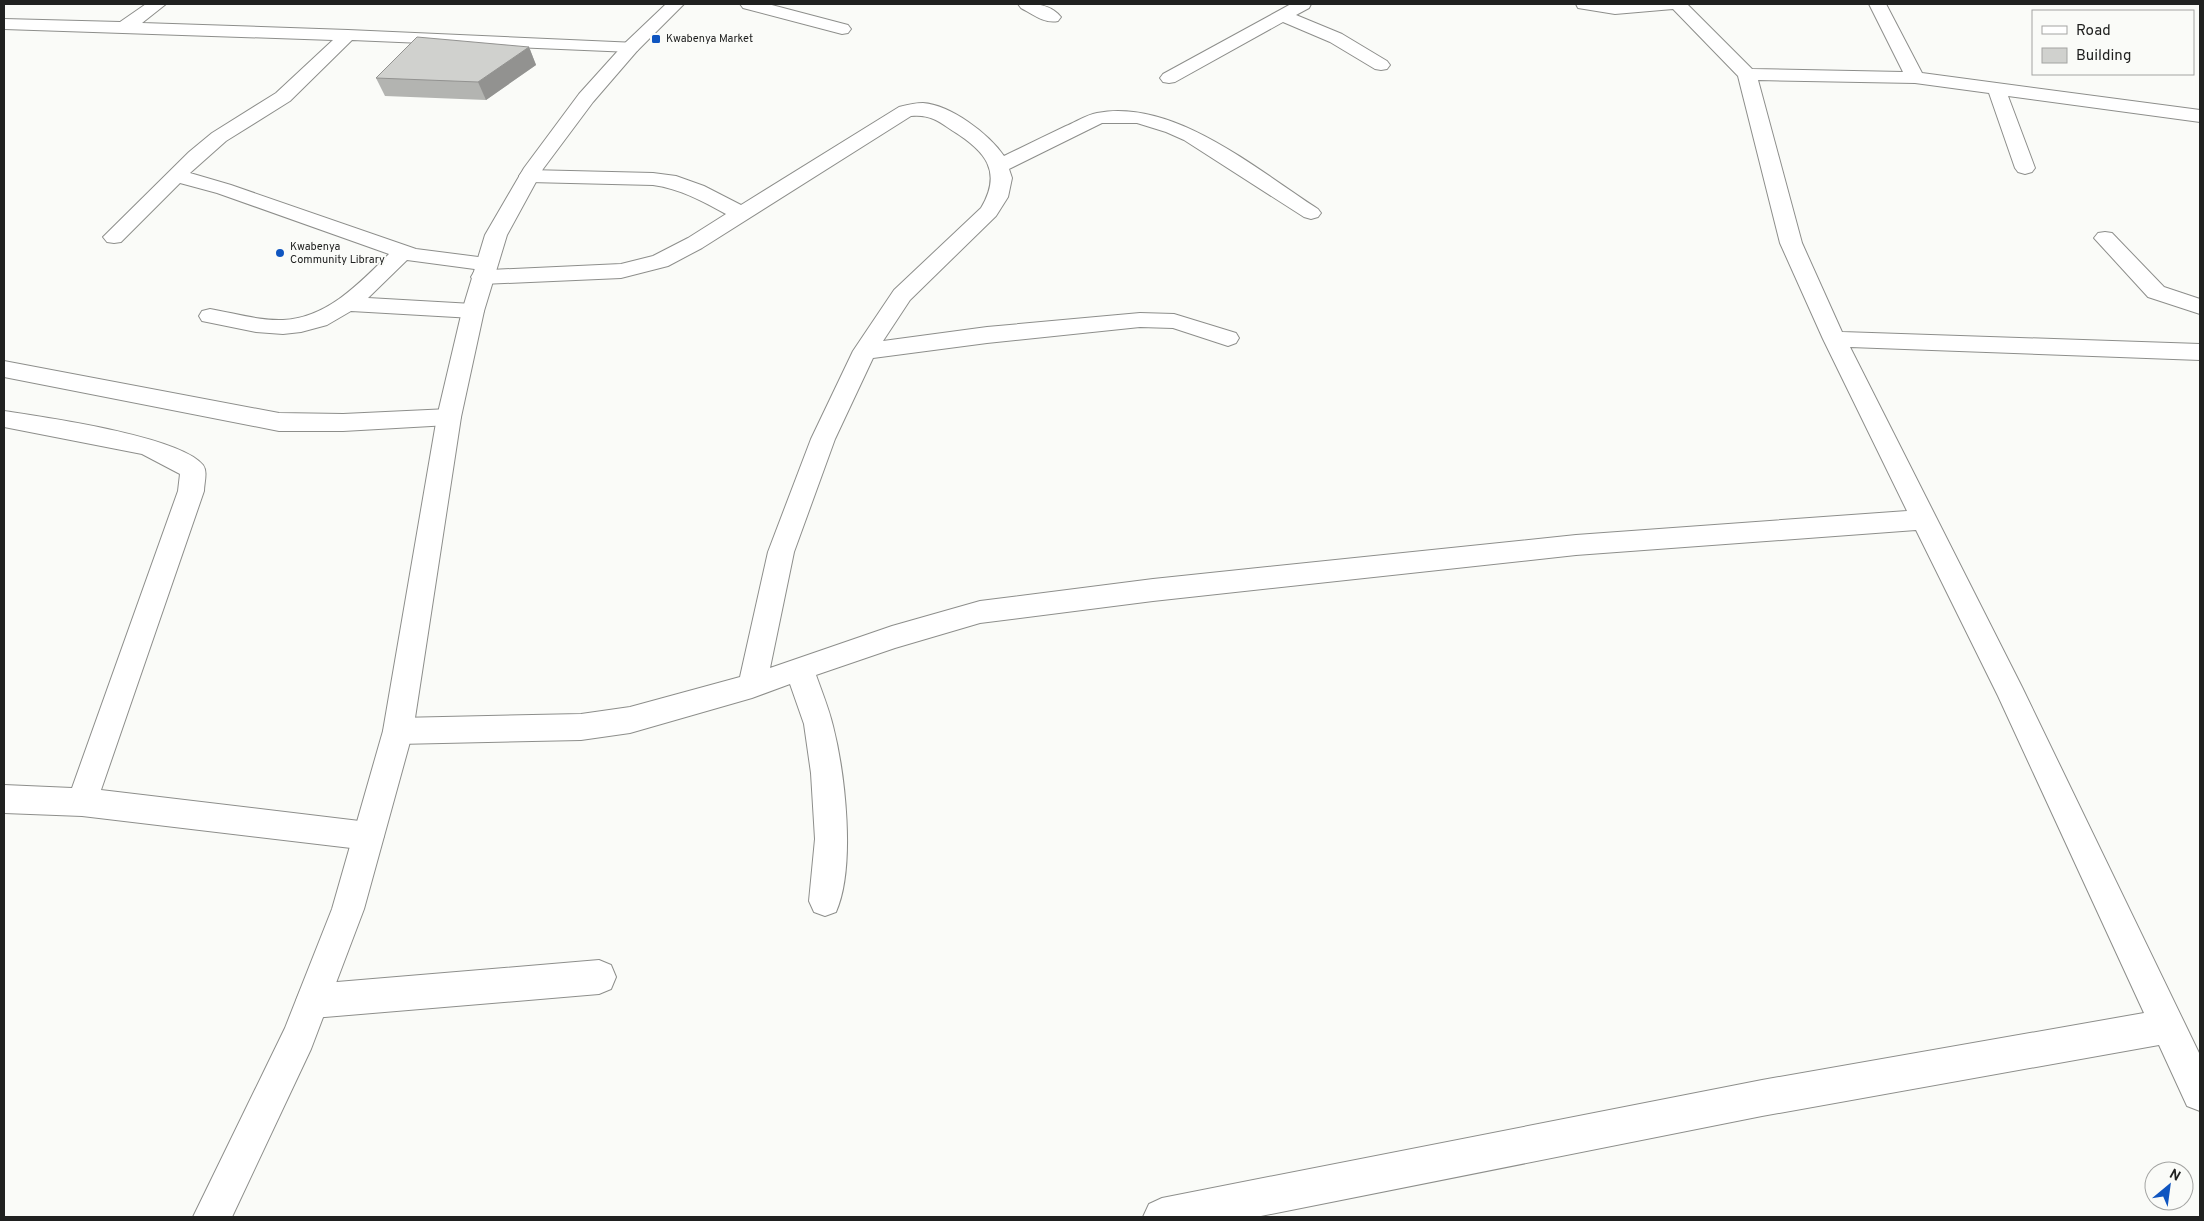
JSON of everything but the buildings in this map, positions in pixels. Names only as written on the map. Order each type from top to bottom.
[{"type":"street","points":[[125,28],[157,4]]},
{"type":"street","points":[[212,1217],[287,1062],[313,1002],[348,909],[398,731],[450,417],[473,310],[496,235],[529,176],[586,98],[631,47],[675,4]]},
{"type":"street","points":[[749,4],[842,29]]},
{"type":"street","points":[[1027,4],[1052,17]]},
{"type":"street","points":[[1169,78],[1303,4]]},
{"type":"street","points":[[1584,4],[1615,9],[1671,4]]},
{"type":"street","points":[[1678,4],[1747,74],[1791,243],[1834,339],[2012,696],[2200,1093]]},
{"type":"street","points":[[1878,4],[1915,78]]},
{"type":"street","points":[[1280,15],[1336,38],[1381,65]]},
{"type":"street","points":[[4,24],[348,35],[631,47]]},
{"type":"street","points":[[114,237],[176,175],[219,137],[283,96],[348,35]]},
{"type":"street","points":[[1747,74],[1915,78],[2200,116]]},
{"type":"street","points":[[1996,88],[2025,168]]},
{"type":"street","points":[[176,175],[224,189],[413,256],[484,271],[621,271],[660,261],[741,214],[906,112],[923,110],[940,114],[980,140],[996,156],[1002,178],[998,197],[989,212],[902,295],[865,351],[823,439],[780,552],[752,686]]},
{"type":"street","points":[[998,167],[1098,118],[1112,116],[1130,117],[1175,128],[1198,139],[1311,214]]},
{"type":"street","points":[[529,176],[653,179],[676,182],[697,190],[741,214]]},
{"type":"street","points":[[2105,238],[2156,292],[2200,307]]},
{"type":"street","points":[[210,316],[282,327],[308,324],[328,316],[366,290],[403,252]]},
{"type":"street","points":[[345,304],[473,310]]},
{"type":"street","points":[[865,351],[987,335],[1140,320],[1174,321],[1228,338]]},
{"type":"street","points":[[1834,339],[2015,347],[2200,352]]},
{"type":"street","points":[[4,369],[279,422],[318,424],[361,423],[450,417]]},
{"type":"street","points":[[4,419],[147,446],[178,460],[193,470],[191,491],[82,802]]},
{"type":"street","points":[[398,731],[581,727],[630,720],[752,686],[892,637],[980,612],[1163,589],[1576,545],[1924,520]]},
{"type":"street","points":[[800,670],[820,731],[829,792],[829,878],[824,901]]},
{"type":"street","points":[[4,799],[82,802],[368,836]]},
{"type":"street","points":[[313,1002],[599,977]]},
{"type":"street","points":[[1162,1217],[1762,1098],[2168,1026]]},
{"type":"place","name":"Kwabenya Market","points":[[656,39]]},
{"type":"place","name":"Kwabenya Community Library","points":[[280,253]]}]
